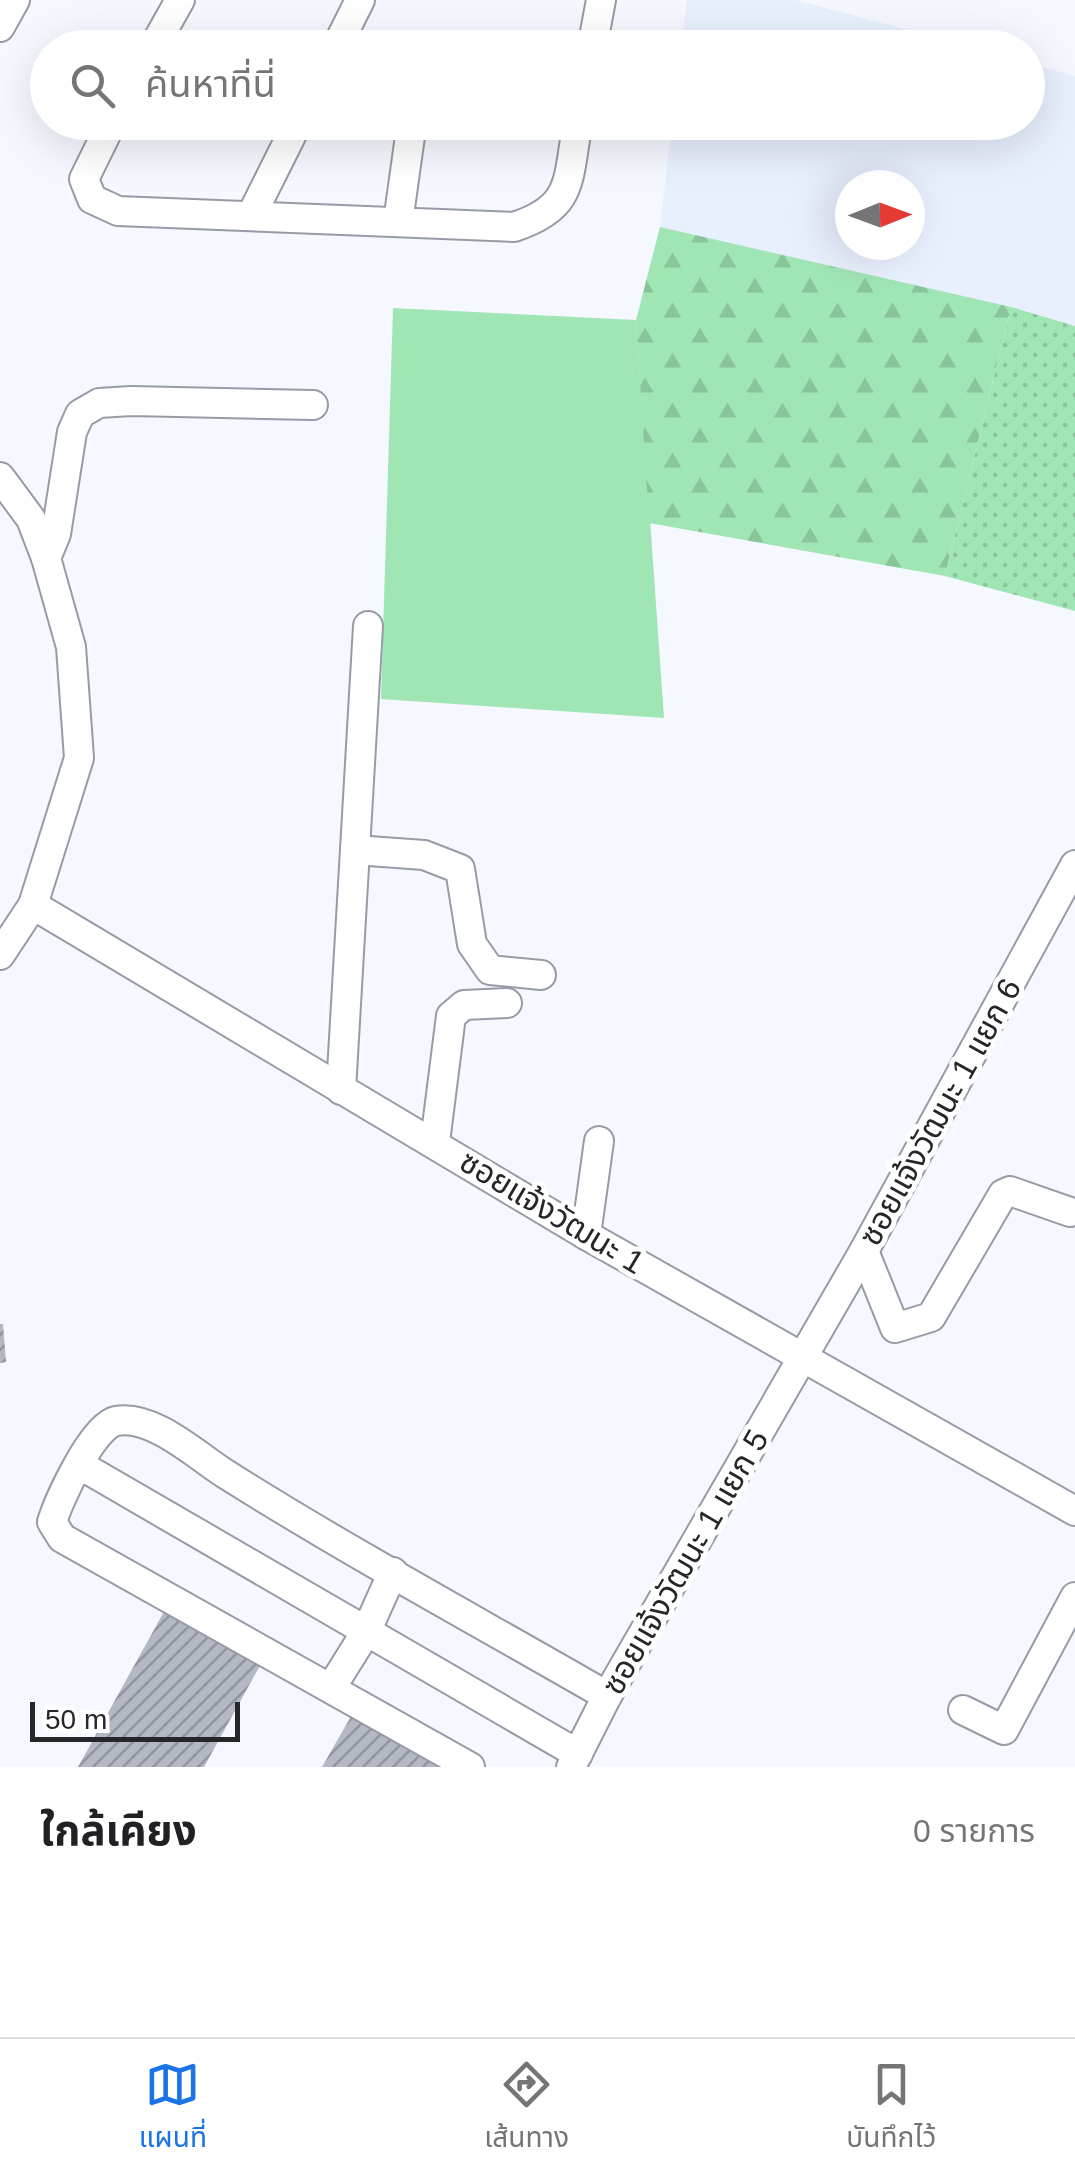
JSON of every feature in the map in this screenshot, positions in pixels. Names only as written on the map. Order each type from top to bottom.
[{"type":"street","points":[[0,27],[15,0]]},
{"type":"street","points":[[164,30],[180,0]]},
{"type":"street","points":[[345,30],[360,0]]},
{"type":"street","points":[[595,30],[601,0]]},
{"type":"street","points":[[103,140],[84,180],[92,199],[118,211],[164,216],[252,214],[514,227],[545,216],[561,201],[574,140]]},
{"type":"street","points":[[252,214],[289,140]]},
{"type":"street","points":[[398,222],[409,140]]},
{"type":"street","points":[[46,558],[56,534],[72,432],[80,414],[98,403],[313,405]]},
{"type":"street","points":[[0,477],[32,520],[46,558],[70,648],[78,758],[32,906],[0,955]]},
{"type":"street","points":[[341,1090],[368,626]]},
{"type":"street","points":[[355,850],[424,855],[460,869],[472,944],[490,970],[541,975]]},
{"type":"street","name":"ซอยแจ้งวัฒนะ 1 แยก 6","points":[[803,1358],[1075,865]]},
{"type":"street","name":"ซอยแจ้งวัฒนะ 1","points":[[32,906],[586,1235],[1075,1511]]},
{"type":"street","points":[[435,1142],[451,1016],[464,1005],[508,1002]]},
{"type":"street","points":[[586,1235],[599,1141]]},
{"type":"street","points":[[864,1251],[895,1328],[914,1326],[931,1317],[1003,1194],[1010,1191],[1070,1212]]},
{"type":"street","name":"ซอยแจ้งวัฒนะ 1 แยก 5","points":[[574,1760],[607,1696],[803,1358]]},
{"type":"street","points":[[470,1767],[62,1538],[52,1522],[62,1491],[106,1424],[120,1420],[155,1428],[297,1519],[607,1696]]},
{"type":"street","points":[[80,1464],[574,1760]]},
{"type":"street","points":[[331,1688],[366,1632],[393,1572]]},
{"type":"street","points":[[964,1710],[1004,1730],[1075,1597]]},
{"type":"shaded area","points":[[687,0],[796,0],[908,30],[683,30]]},
{"type":"shaded area","points":[[1045,68],[1075,76],[1075,326],[660,227],[670,140],[1045,140]]},
{"type":"green space","points":[[660,227],[1011,307],[945,576],[649,523],[636,320]]},
{"type":"green space","points":[[1011,307],[1075,326],[1075,611],[945,576]]},
{"type":"green space","points":[[393,308],[636,320],[664,718],[381,699]]},
{"type":"building","points":[[0,1324],[6,1362],[0,1363]]},
{"type":"building","points":[[166,1608],[262,1662],[204,1767],[78,1767]]},
{"type":"building","points":[[353,1713],[447,1767],[322,1767]]}]
